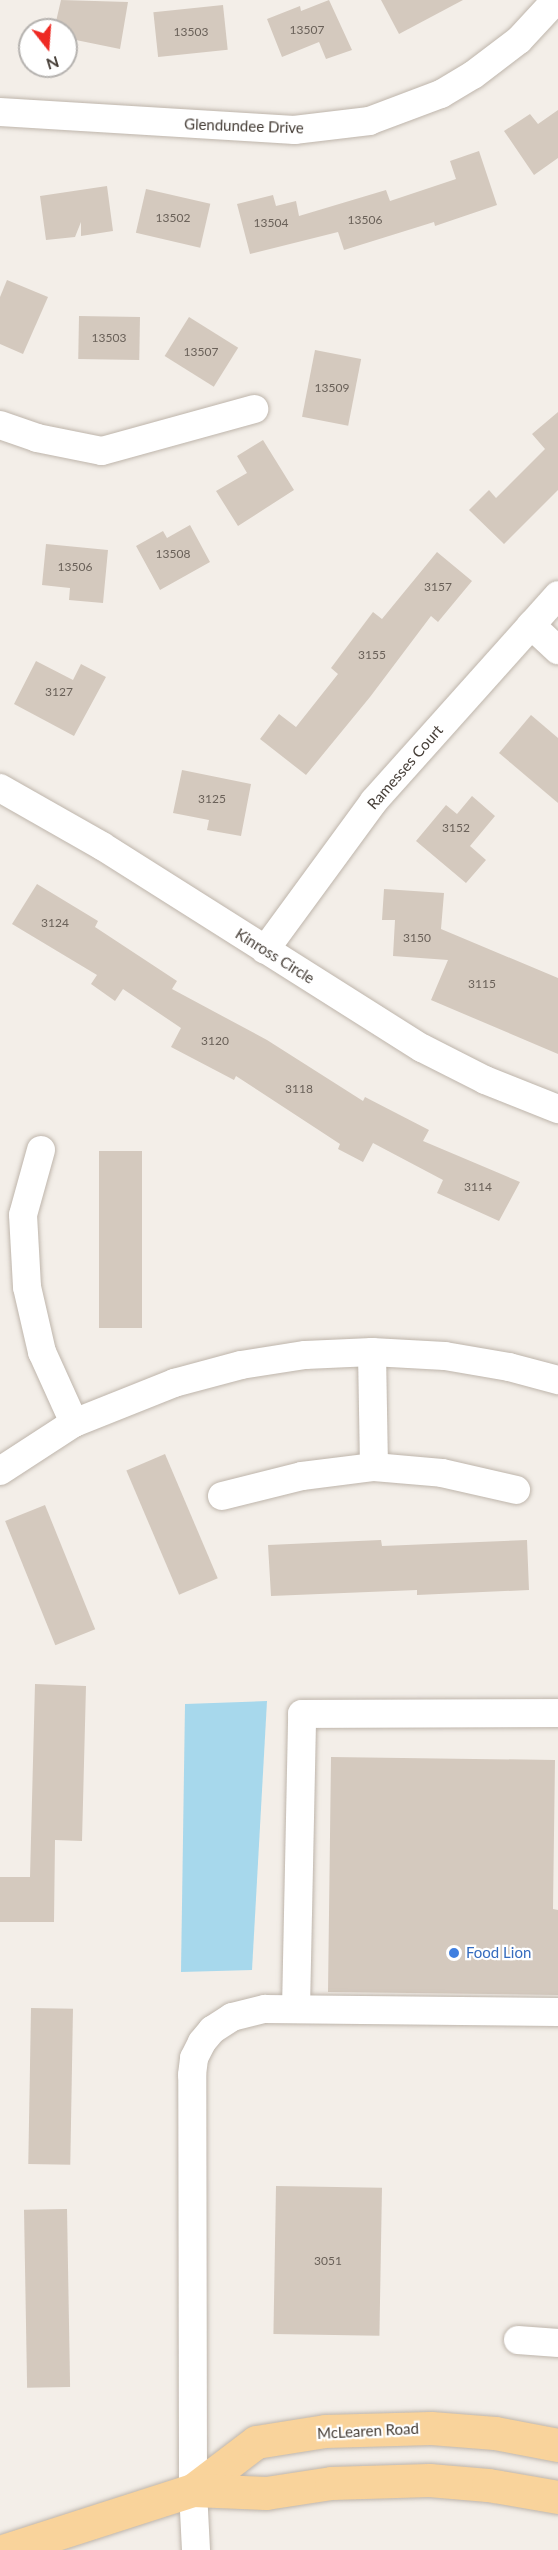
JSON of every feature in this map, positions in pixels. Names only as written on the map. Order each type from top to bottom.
[{"type":"main road","name":"McLearen Road","points":[[6,2550],[193,2490],[256,2442],[325,2431],[431,2428],[495,2433],[558,2445]]},
{"type":"main road","name":"McLearen Road","points":[[193,2490],[266,2493],[339,2482],[429,2480],[488,2485],[558,2497]]},
{"type":"street","name":"Glendundee Drive","points":[[0,112],[294,130],[369,121],[432,98],[473,75],[519,40],[556,0]]},
{"type":"street","points":[[0,425],[37,438],[102,452],[254,409]]},
{"type":"street","name":"Ramesses Court","points":[[265,950],[374,801],[558,595]]},
{"type":"street","points":[[531,625],[558,650]]},
{"type":"street","name":"Kinross Circle","points":[[0,788],[92,840],[422,1048],[485,1080],[558,1109]]},
{"type":"street","points":[[40,1150],[23,1215],[27,1287],[42,1352],[75,1423]]},
{"type":"street","points":[[372,1352],[374,1467]]},
{"type":"street","points":[[0,1471],[75,1423],[174,1383],[241,1365],[305,1355],[372,1352],[445,1356],[509,1367],[558,1380]]},
{"type":"street","points":[[222,1497],[302,1476],[374,1467],[442,1473],[479,1479],[516,1490]]},
{"type":"street","points":[[296,2009],[302,1714],[558,1713]]},
{"type":"street","points":[[196,2550],[193,2490],[194,2058],[212,2030],[232,2017],[265,2009],[558,2012]]},
{"type":"street","points":[[518,2340],[558,2343]]},
{"type":"water","points":[[267,1701],[252,1970],[181,1972],[185,1704]]},
{"type":"building","points":[[61,0],[128,2],[120,49],[78,40],[78,18],[57,18]]},
{"type":"building","points":[[329,0],[352,50],[326,59],[319,42],[282,57],[267,19],[300,6],[301,11]]},
{"type":"building","points":[[381,0],[463,0],[399,34]]},
{"type":"building","points":[[223,5],[228,50],[158,57],[153,12]]},
{"type":"building","points":[[558,110],[558,158],[534,175],[504,131],[530,114],[538,124]]},
{"type":"building","points":[[479,151],[497,205],[435,226],[434,222],[344,250],[338,232],[250,254],[237,204],[273,195],[276,206],[296,201],[299,216],[386,190],[390,201],[456,179],[450,161]]},
{"type":"building","points":[[107,186],[113,231],[81,236],[81,222],[75,237],[46,240],[40,196]]},
{"type":"building","points":[[146,189],[210,204],[200,248],[136,233]]},
{"type":"building","points":[[7,280],[48,297],[23,354],[0,344],[0,297]]},
{"type":"building","points":[[79,316],[140,317],[139,360],[78,359]]},
{"type":"building","points":[[189,317],[238,348],[214,387],[165,356]]},
{"type":"building","points":[[315,350],[361,359],[348,426],[302,417]]},
{"type":"building","points":[[558,412],[558,490],[504,544],[469,510],[489,490],[496,498],[545,449],[532,434]]},
{"type":"building","points":[[263,440],[294,490],[238,526],[216,491],[247,473],[237,456]]},
{"type":"building","points":[[190,525],[210,562],[160,590],[136,546],[163,531],[167,538]]},
{"type":"building","points":[[46,544],[108,550],[103,603],[69,600],[70,588],[42,585]]},
{"type":"building","points":[[437,552],[472,581],[438,622],[431,616],[370,697],[306,775],[260,739],[279,714],[296,727],[338,674],[331,668],[373,612],[382,619]]},
{"type":"building","points":[[36,661],[73,680],[81,664],[106,677],[74,736],[14,704]]},
{"type":"building","points":[[531,715],[558,738],[558,803],[499,753]]},
{"type":"building","points":[[182,770],[251,784],[241,836],[207,830],[209,820],[173,813]]},
{"type":"building","points":[[472,796],[495,816],[470,846],[486,860],[466,883],[416,841],[446,805],[457,814]]},
{"type":"building","points":[[37,884],[98,921],[95,927],[177,981],[172,989],[267,1040],[363,1101],[365,1097],[429,1130],[423,1141],[520,1182],[499,1221],[437,1193],[443,1180],[373,1143],[363,1162],[338,1149],[340,1144],[236,1076],[234,1080],[171,1047],[181,1028],[123,989],[115,1001],[91,984],[97,975],[12,924]]},
{"type":"building","points":[[384,889],[444,893],[441,929],[558,978],[558,1054],[431,1000],[448,960],[393,956],[395,920],[382,920]]},
{"type":"building","points":[[99,1151],[142,1151],[142,1328],[99,1328]]},
{"type":"building","points":[[165,1454],[218,1578],[179,1595],[126,1470]]},
{"type":"building","points":[[45,1505],[95,1629],[55,1645],[5,1521]]},
{"type":"building","points":[[381,1540],[382,1546],[527,1540],[529,1590],[417,1595],[417,1590],[271,1596],[268,1545]]},
{"type":"building","points":[[35,1684],[86,1686],[82,1841],[55,1840],[54,1922],[0,1922],[0,1877],[30,1877]]},
{"type":"building","points":[[331,1757],[555,1760],[553,1909],[558,1910],[558,1995],[328,1992]]},
{"type":"building","points":[[31,2008],[73,2009],[70,2165],[28,2164]]},
{"type":"building","points":[[276,2186],[382,2188],[379,2336],[273,2334]]},
{"type":"building","points":[[67,2209],[70,2387],[27,2388],[24,2210]]},
{"type":"place","name":"Food Lion","points":[[454,1953]]}]
